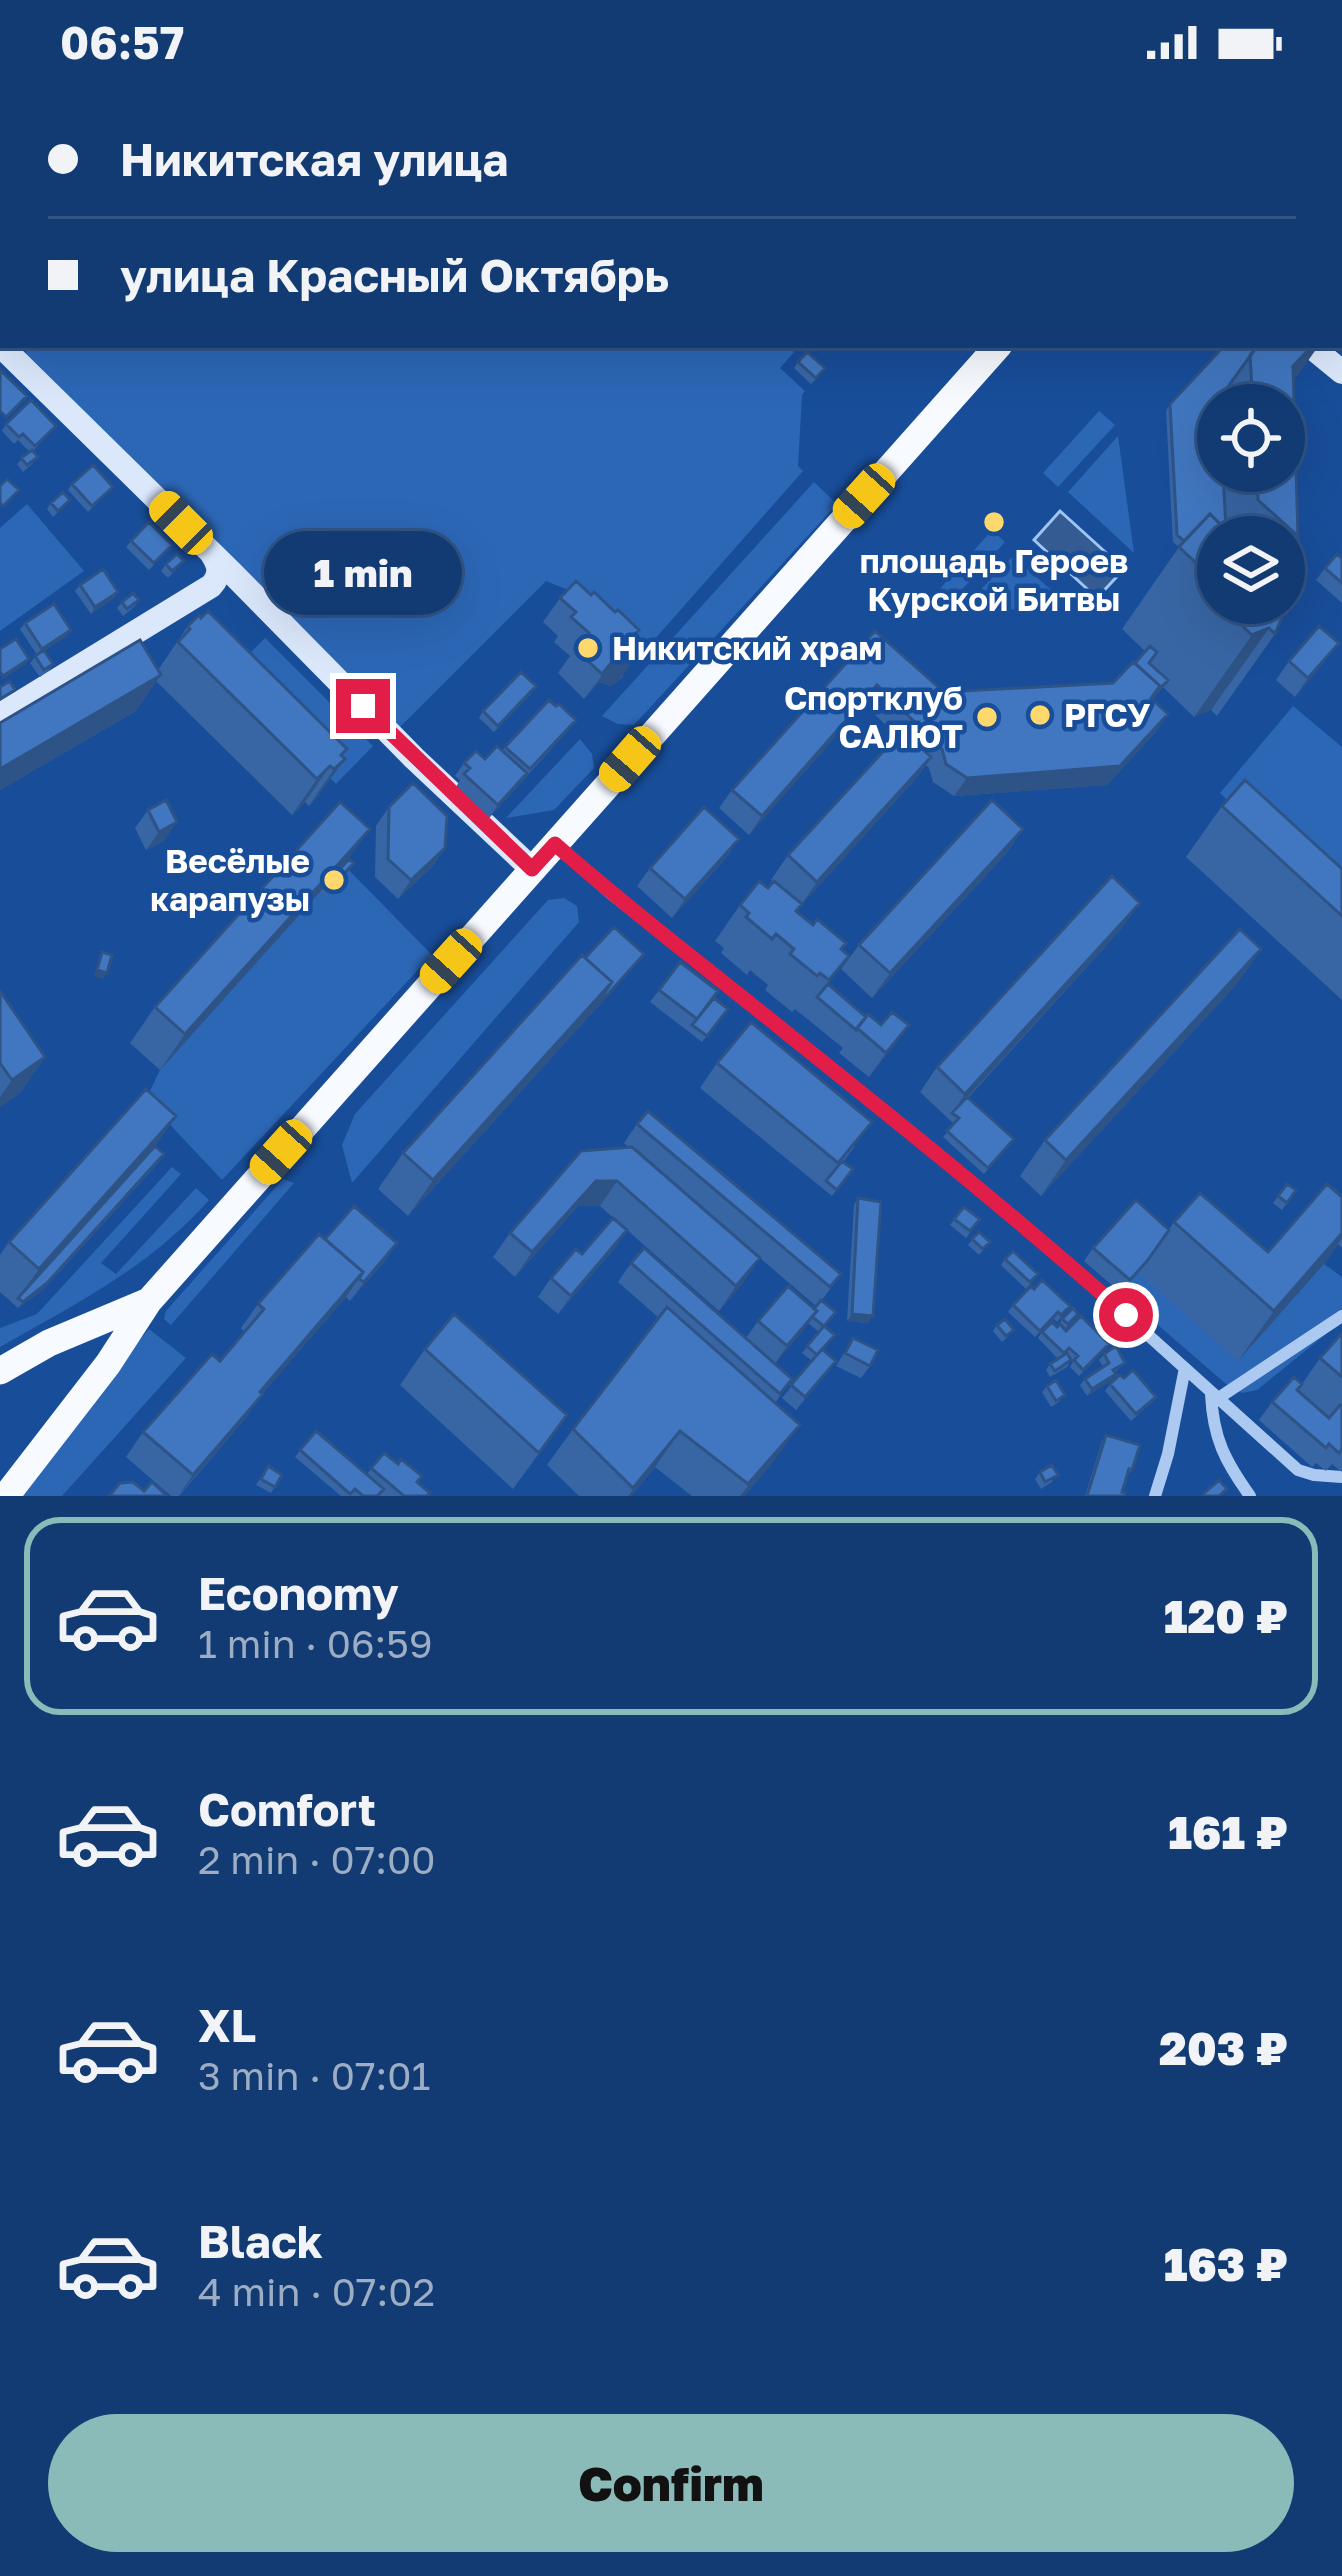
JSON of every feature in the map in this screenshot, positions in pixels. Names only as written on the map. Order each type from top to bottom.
[{"type":"main road","points":[[3,348],[405,749],[532,869]]},
{"type":"main road","points":[[6,1496],[108,1364],[149,1301],[995,348]]},
{"type":"main road","points":[[1313,348],[1342,372]]},
{"type":"main road","points":[[0,716],[211,586],[219,568],[212,554]]},
{"type":"main road","points":[[0,1371],[49,1343],[149,1301]]},
{"type":"street","points":[[555,844],[1067,1262],[1298,1470],[1342,1478]]},
{"type":"street","points":[[1214,1396],[1342,1316]]},
{"type":"street","points":[[1154,1496],[1168,1454],[1185,1368]]},
{"type":"street","points":[[1214,1396],[1212,1417],[1218,1441],[1227,1465],[1250,1496]]},
{"type":"shaded area","points":[[28,348],[790,348],[794,352],[780,368],[805,391],[798,466],[803,471],[639,657],[573,592],[546,581],[398,729],[23,358]]},
{"type":"shaded area","points":[[1099,411],[1115,425],[1058,487],[1043,473]]},
{"type":"shaded area","points":[[1118,436],[1134,553],[1068,492]]},
{"type":"shaded area","points":[[814,482],[837,504],[634,725],[602,716]]},
{"type":"shaded area","points":[[27,504],[84,571],[0,631],[0,528]]},
{"type":"shaded area","points":[[1060,511],[1124,569],[1097,598],[1034,540]]},
{"type":"shaded area","points":[[992,530],[1005,542],[949,604],[937,592]]},
{"type":"shaded area","points":[[1013,556],[1076,612],[964,607]]},
{"type":"shaded area","points":[[265,638],[373,746],[336,784],[228,675]]},
{"type":"shaded area","points":[[1293,706],[1342,747],[1342,914],[1220,793]]},
{"type":"shaded area","points":[[580,739],[592,754],[594,768],[554,810],[506,818]]},
{"type":"shaded area","points":[[344,865],[432,955],[222,1180],[146,1099],[160,1070]]},
{"type":"shaded area","points":[[564,898],[577,906],[579,922],[352,1183],[342,1145],[355,1114],[548,900]]},
{"type":"shaded area","points":[[172,1167],[181,1174],[101,1263],[116,1274],[196,1188],[209,1200],[137,1264],[0,1347],[0,1328],[37,1314]]},
{"type":"shaded area","points":[[283,1179],[294,1183],[171,1325],[164,1319],[166,1311]]},
{"type":"shaded area","points":[[1324,1264],[1342,1277],[1342,1321],[1257,1390],[1242,1393],[1121,1293],[1138,1273]]},
{"type":"shaded area","points":[[149,1329],[186,1358],[62,1496],[21,1496],[102,1384]]},
{"type":"building","points":[[1222,348],[1256,348],[1230,384],[1197,384],[1197,492],[1224,492],[1225,516],[1197,516],[1197,528],[1184,541],[1177,535],[1170,404]]},
{"type":"building","points":[[1256,348],[1310,348],[1293,366],[1294,384],[1252,384],[1250,355]]},
{"type":"building","points":[[807,352],[825,368],[816,378],[798,362]]},
{"type":"building","points":[[0,370],[27,396],[6,417],[0,411]]},
{"type":"building","points":[[31,400],[56,426],[35,446],[6,424]]},
{"type":"building","points":[[32,450],[38,457],[27,465],[21,458]]},
{"type":"building","points":[[93,465],[113,487],[92,506],[72,484]]},
{"type":"building","points":[[7,479],[19,490],[3,506],[0,486]]},
{"type":"building","points":[[63,492],[70,500],[58,511],[51,503]]},
{"type":"building","points":[[1258,492],[1297,492],[1297,516],[1276,516],[1258,500]]},
{"type":"building","points":[[149,522],[172,545],[154,563],[131,541]]},
{"type":"building","points":[[1197,528],[1197,564],[1179,547]]},
{"type":"building","points":[[177,554],[184,561],[172,571],[166,564]]},
{"type":"building","points":[[1337,554],[1342,558],[1342,583],[1325,568]]},
{"type":"building","points":[[103,569],[118,592],[95,607],[80,585]]},
{"type":"building","points":[[576,581],[639,630],[639,653],[627,661],[616,657],[602,674],[575,649],[589,633],[571,617],[576,612],[560,598]]},
{"type":"building","points":[[133,593],[139,600],[127,609],[122,602]]},
{"type":"building","points":[[54,604],[71,630],[42,649],[25,623]]},
{"type":"building","points":[[208,611],[347,749],[341,755],[345,759],[334,769],[330,766],[317,779],[178,642],[188,626]]},
{"type":"building","points":[[1240,624],[1279,624],[1275,634],[1269,628],[1252,635]]},
{"type":"building","points":[[1319,626],[1339,643],[1308,678],[1289,661]]},
{"type":"building","points":[[875,631],[944,692],[1113,683],[1133,662],[1160,686],[1151,698],[1168,714],[1120,766],[967,778],[946,764],[942,749],[877,685],[762,816],[732,790]]},
{"type":"building","points":[[16,639],[29,659],[3,676],[0,649]]},
{"type":"building","points":[[140,640],[161,675],[0,769],[0,723]]},
{"type":"building","points":[[1150,646],[1157,652],[1149,663],[1168,680],[1152,698],[1160,686],[1135,663]]},
{"type":"building","points":[[44,650],[53,664],[44,670],[35,656]]},
{"type":"building","points":[[521,672],[536,686],[498,726],[483,711]]},
{"type":"building","points":[[10,681],[15,690],[0,699],[0,687]]},
{"type":"building","points":[[549,700],[576,720],[530,769],[505,747]]},
{"type":"building","points":[[902,731],[931,757],[817,882],[788,855]]},
{"type":"building","points":[[497,746],[527,773],[498,805],[464,774],[470,768],[464,763],[476,751],[485,759]]},
{"type":"building","points":[[1245,780],[1342,869],[1342,916],[1222,806]]},
{"type":"building","points":[[413,783],[447,816],[445,848],[411,880],[388,859],[389,807]]},
{"type":"building","points":[[166,800],[177,822],[159,832],[148,810]]},
{"type":"building","points":[[992,800],[1023,829],[890,973],[859,945]]},
{"type":"building","points":[[340,802],[370,829],[185,1034],[155,1007]]},
{"type":"building","points":[[704,807],[739,839],[685,899],[650,868]]},
{"type":"building","points":[[349,859],[354,863],[329,890],[324,886]]},
{"type":"building","points":[[1112,876],[1140,903],[965,1094],[937,1067]]},
{"type":"building","points":[[759,881],[768,888],[774,881],[802,904],[796,911],[813,925],[817,919],[846,943],[841,949],[849,956],[829,980],[790,954],[794,949],[776,934],[772,939],[746,917],[749,913],[740,905]]},
{"type":"building","points":[[614,927],[644,954],[592,1012],[612,982],[585,958]]},
{"type":"building","points":[[1240,929],[1261,949],[1066,1160],[1045,1140]]},
{"type":"building","points":[[102,952],[112,955],[107,973],[97,970]]},
{"type":"building","points":[[582,955],[612,982],[433,1180],[403,1153]]},
{"type":"building","points":[[680,962],[718,991],[697,1019],[659,990]]},
{"type":"building","points":[[828,984],[866,1017],[856,1030],[817,997]]},
{"type":"building","points":[[0,991],[45,1057],[12,1080],[0,1063]]},
{"type":"building","points":[[714,998],[728,1009],[707,1036],[692,1025]]},
{"type":"building","points":[[892,1012],[909,1025],[886,1053],[857,1028],[868,1014],[881,1025]]},
{"type":"building","points":[[751,1022],[872,1122],[838,1163],[717,1063]]},
{"type":"building","points":[[146,1089],[176,1116],[39,1269],[9,1242]]},
{"type":"building","points":[[967,1097],[1014,1139],[988,1168],[947,1131],[959,1118],[952,1113]]},
{"type":"building","points":[[648,1111],[841,1274],[830,1287],[637,1124]]},
{"type":"building","points":[[155,1146],[164,1154],[47,1283],[23,1302],[18,1298]]},
{"type":"building","points":[[632,1147],[760,1258],[736,1286],[617,1181],[596,1181],[532,1252],[510,1233],[581,1151]]},
{"type":"building","points":[[842,1161],[853,1169],[837,1190],[826,1181]]},
{"type":"building","points":[[1287,1184],[1296,1190],[1287,1203],[1278,1196]]},
{"type":"building","points":[[1327,1184],[1342,1197],[1342,1233],[1274,1311],[1174,1222],[1200,1193],[1268,1252]]},
{"type":"building","points":[[858,1198],[881,1202],[873,1316],[852,1314]]},
{"type":"building","points":[[1136,1200],[1169,1230],[1130,1280],[1093,1248]]},
{"type":"building","points":[[354,1206],[397,1243],[364,1282],[359,1279],[363,1272],[325,1239]]},
{"type":"building","points":[[964,1207],[980,1219],[970,1231],[954,1219]]},
{"type":"building","points":[[613,1218],[627,1230],[571,1296],[551,1278],[576,1249],[582,1254]]},
{"type":"building","points":[[979,1232],[990,1242],[983,1249],[972,1239]]},
{"type":"building","points":[[319,1234],[363,1272],[193,1475],[143,1432],[212,1354],[220,1361],[264,1309],[258,1304]]},
{"type":"building","points":[[644,1248],[792,1379],[780,1394],[631,1263]]},
{"type":"building","points":[[1013,1251],[1038,1274],[1030,1282],[1005,1259]]},
{"type":"building","points":[[1042,1280],[1070,1306],[1040,1331],[1013,1305]]},
{"type":"building","points":[[788,1286],[817,1311],[787,1346],[758,1321]]},
{"type":"building","points":[[821,1300],[836,1312],[824,1326],[812,1317]]},
{"type":"building","points":[[667,1307],[800,1425],[748,1484],[680,1431],[633,1488],[573,1429]]},
{"type":"building","points":[[1073,1308],[1078,1314],[1068,1324],[1062,1319]]},
{"type":"building","points":[[454,1314],[567,1415],[539,1453],[425,1349]]},
{"type":"building","points":[[1081,1316],[1109,1344],[1083,1370],[1074,1360],[1078,1356],[1069,1348],[1064,1353],[1042,1332],[1052,1322],[1066,1331]]},
{"type":"building","points":[[1005,1319],[1014,1330],[1006,1336],[997,1325]]},
{"type":"building","points":[[824,1326],[835,1335],[817,1355],[807,1346]]},
{"type":"building","points":[[1342,1333],[1342,1377],[1320,1358]]},
{"type":"building","points":[[853,1338],[878,1350],[870,1366],[845,1353]]},
{"type":"building","points":[[1116,1346],[1125,1363],[1092,1389],[1085,1379],[1109,1363],[1104,1354]]},
{"type":"building","points":[[822,1349],[836,1361],[805,1397],[791,1385]]},
{"type":"building","points":[[1067,1353],[1071,1360],[1055,1371],[1050,1364]]},
{"type":"building","points":[[1133,1370],[1156,1397],[1136,1414],[1110,1384]]},
{"type":"building","points":[[1294,1377],[1302,1384],[1297,1390],[1329,1418],[1342,1406],[1339,1453],[1329,1444],[1326,1448],[1272,1402]]},
{"type":"building","points":[[1056,1380],[1065,1395],[1056,1401],[1047,1386]]},
{"type":"building","points":[[316,1431],[384,1489],[377,1496],[363,1496],[355,1489],[350,1494],[300,1450]]},
{"type":"building","points":[[1106,1435],[1140,1445],[1124,1496],[1087,1496]]},
{"type":"building","points":[[384,1453],[398,1464],[401,1459],[422,1476],[417,1482],[430,1493],[404,1496],[371,1468]]},
{"type":"building","points":[[1052,1465],[1058,1475],[1045,1482],[1040,1472]]},
{"type":"building","points":[[268,1466],[282,1475],[275,1487],[261,1479]]},
{"type":"building","points":[[1219,1480],[1227,1489],[1219,1496],[1204,1496],[1203,1494]]},
{"type":"building","points":[[133,1482],[144,1491],[152,1482],[167,1496],[109,1496],[120,1483]]},
{"type":"place","name":"площадь Героев Курской Битвы","points":[[994,522]]},
{"type":"place","name":"Никитский храм","points":[[588,648]]},
{"type":"place","name":"РГСУ","points":[[1040,715]]},
{"type":"place","name":"Спортклуб САЛЮТ","points":[[987,717]]},
{"type":"place","name":"Весёлые карапузы","points":[[334,880]]},
{"type":"route","points":[[363,706],[532,869],[555,844],[918,1138],[1126,1315]]}]
